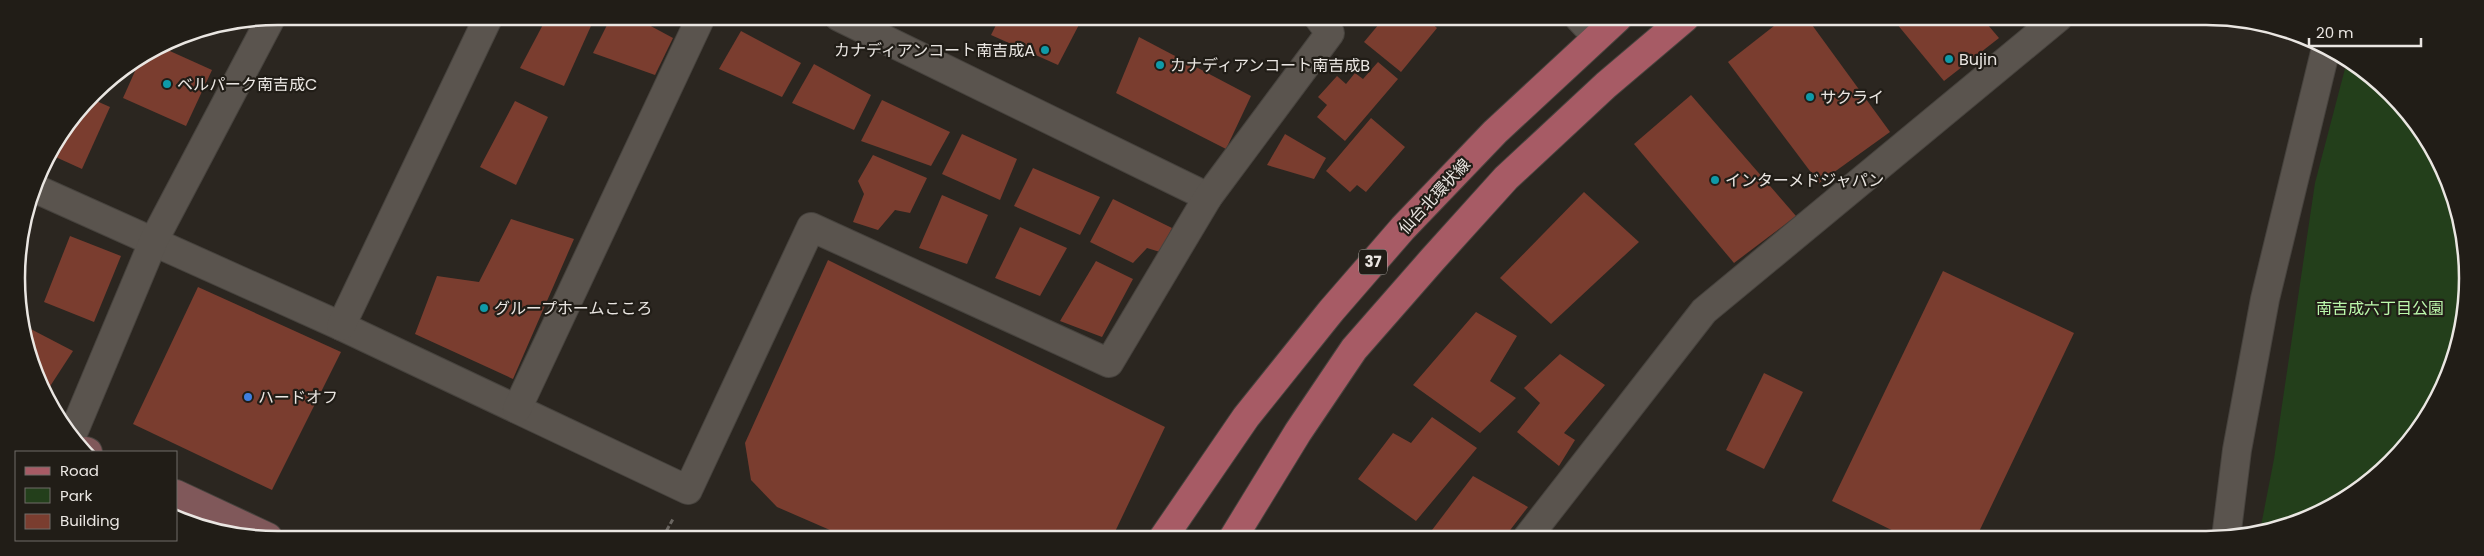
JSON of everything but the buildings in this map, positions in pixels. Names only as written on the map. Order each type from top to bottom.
[{"type":"main road","points":[[1238,531],[1298,432],[1354,349],[1506,178],[1606,85],[1677,25]]},
{"type":"main road","name":"仙台北環状線","points":[[1168,531],[1246,417],[1331,311],[1403,228],[1495,132],[1587,27]]},
{"type":"street","points":[[341,326],[485,25]]},
{"type":"street","points":[[517,409],[697,25]]},
{"type":"street","points":[[855,25],[1208,197]]},
{"type":"street","points":[[41,190],[341,326],[688,490],[811,227],[1108,362],[1208,197],[1330,33],[1324,25]]},
{"type":"street","points":[[1532,531],[1704,311],[2050,25]]},
{"type":"street","points":[[75,429],[154,240],[267,26]]},
{"type":"street","points":[[2227,530],[2237,450],[2265,299],[2324,55]]},
{"type":"street","points":[[178,495],[250,529]]},
{"type":"green space","name":"南吉成六丁目公園","points":[[2345,67],[2385,99],[2407,124],[2425,152],[2440,181],[2446,197],[2457,245],[2459,278],[2457,311],[2446,359],[2433,390],[2407,432],[2385,457],[2360,479],[2318,505],[2287,518],[2261,524],[2274,459],[2315,183]]},
{"type":"place","name":"カナディアンコート南吉成A","points":[[1045,50]]},
{"type":"place","name":"Bujin","points":[[1949,59]]},
{"type":"place","name":"カナディアンコート南吉成B","points":[[1160,65]]},
{"type":"place","name":"ベルパーク南吉成C","points":[[167,84]]},
{"type":"place","name":"サクライ","points":[[1810,97]]},
{"type":"place","name":"インターメドジャパン","points":[[1715,180]]},
{"type":"place","name":"グループホームこころ","points":[[484,308]]},
{"type":"place","name":"ハードオフ","points":[[248,397]]}]
